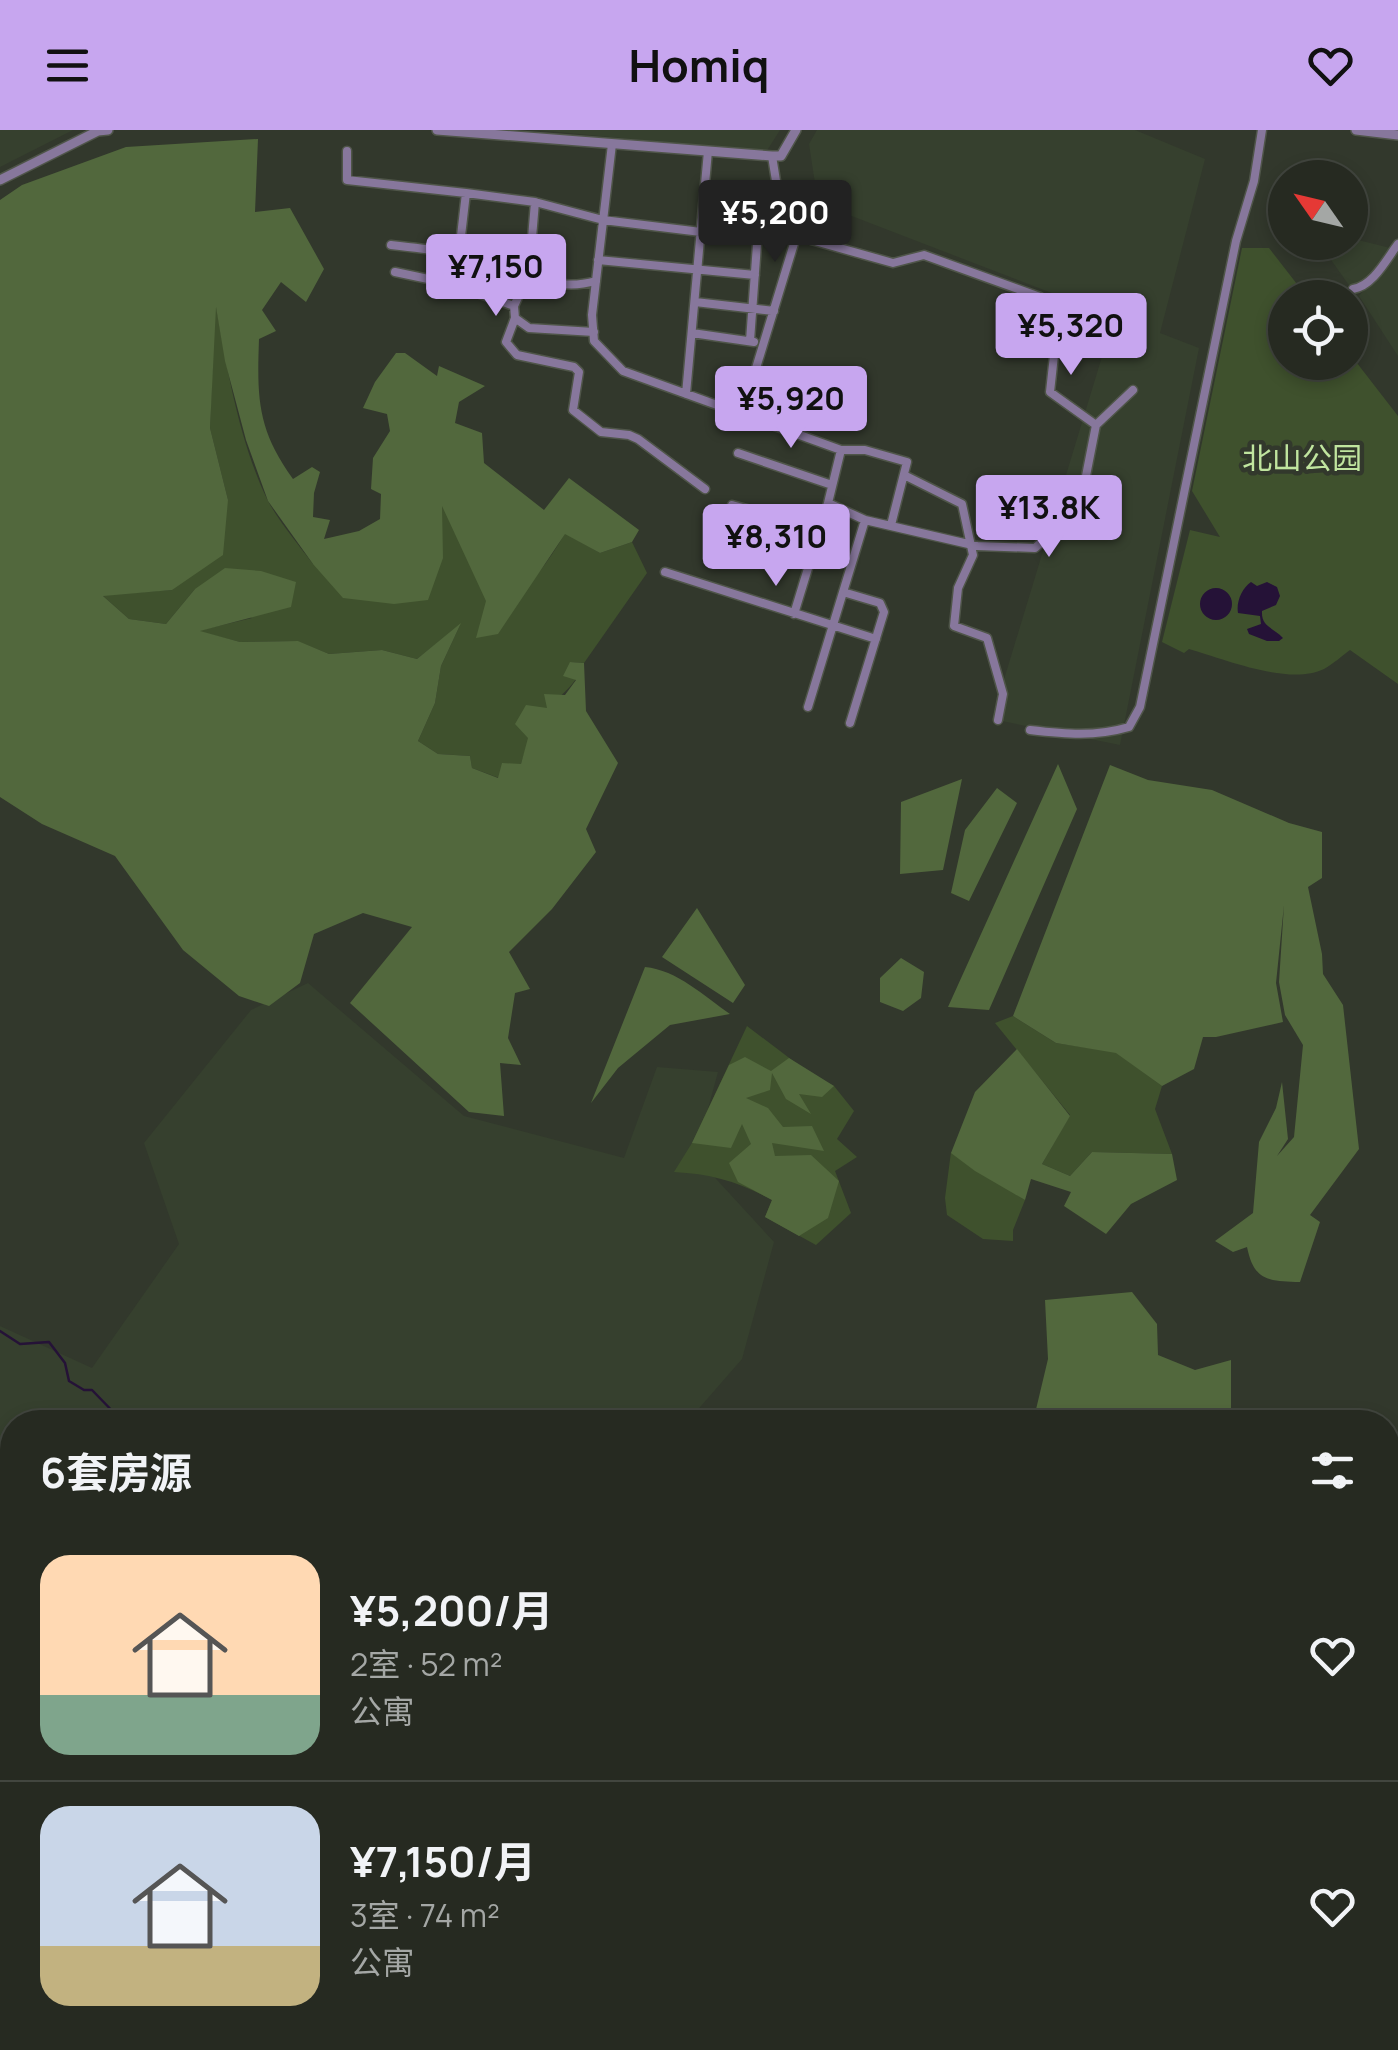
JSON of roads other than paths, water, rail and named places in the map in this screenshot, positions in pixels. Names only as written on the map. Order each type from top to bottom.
[{"type":"street","points":[[0,180],[108,130]]},
{"type":"street","points":[[437,130],[772,156],[781,156],[796,130]]},
{"type":"street","points":[[1030,730],[1106,734],[1128,727],[1140,707],[1262,130]]},
{"type":"street","points":[[1356,130],[1398,135]]},
{"type":"street","points":[[612,144],[596,281],[594,341],[623,371],[841,450],[864,450],[907,462],[891,525]]},
{"type":"street","points":[[347,151],[346,180],[535,202],[603,220],[701,232]]},
{"type":"street","points":[[686,394],[708,151]]},
{"type":"street","points":[[750,341],[760,203],[773,196],[777,186],[772,156]]},
{"type":"street","points":[[742,414],[803,214],[777,186]]},
{"type":"street","points":[[456,286],[463,254],[466,193]]},
{"type":"street","points":[[535,202],[529,274],[514,306],[506,342],[516,355],[574,367],[579,372],[573,410],[601,432],[638,439],[705,489]]},
{"type":"street","points":[[797,236],[893,262],[924,255],[1040,297]]},
{"type":"street","points":[[1368,283],[1398,244]]},
{"type":"street","points":[[391,245],[463,254],[573,287],[596,281]]},
{"type":"street","points":[[598,260],[756,275]]},
{"type":"street","points":[[395,272],[456,286],[514,306]]},
{"type":"street","points":[[694,302],[774,311]]},
{"type":"street","points":[[514,318],[529,328],[594,332]]},
{"type":"street","points":[[1091,326],[1056,337],[1050,392],[1096,424]]},
{"type":"street","points":[[692,333],[764,343]]},
{"type":"street","points":[[828,503],[865,520],[971,545],[1035,548],[1073,514],[1078,490],[1085,482],[1096,424],[1133,390]]},
{"type":"street","points":[[794,614],[841,450]]},
{"type":"street","points":[[738,453],[832,486]]},
{"type":"street","points":[[904,475],[962,504],[973,556],[958,588],[954,626],[987,638],[1003,694],[998,720]]},
{"type":"street","points":[[732,505],[819,530]]},
{"type":"street","points":[[808,706],[865,520]]},
{"type":"street","points":[[665,572],[876,639]]},
{"type":"street","points":[[843,592],[880,603],[884,612],[850,722]]},
{"type":"waterway","points":[[0,1331],[20,1344],[49,1342],[65,1363],[69,1381],[92,1390],[111,1410]]},
{"type":"park label","name":"北山公园","points":[[1302,459]]}]
